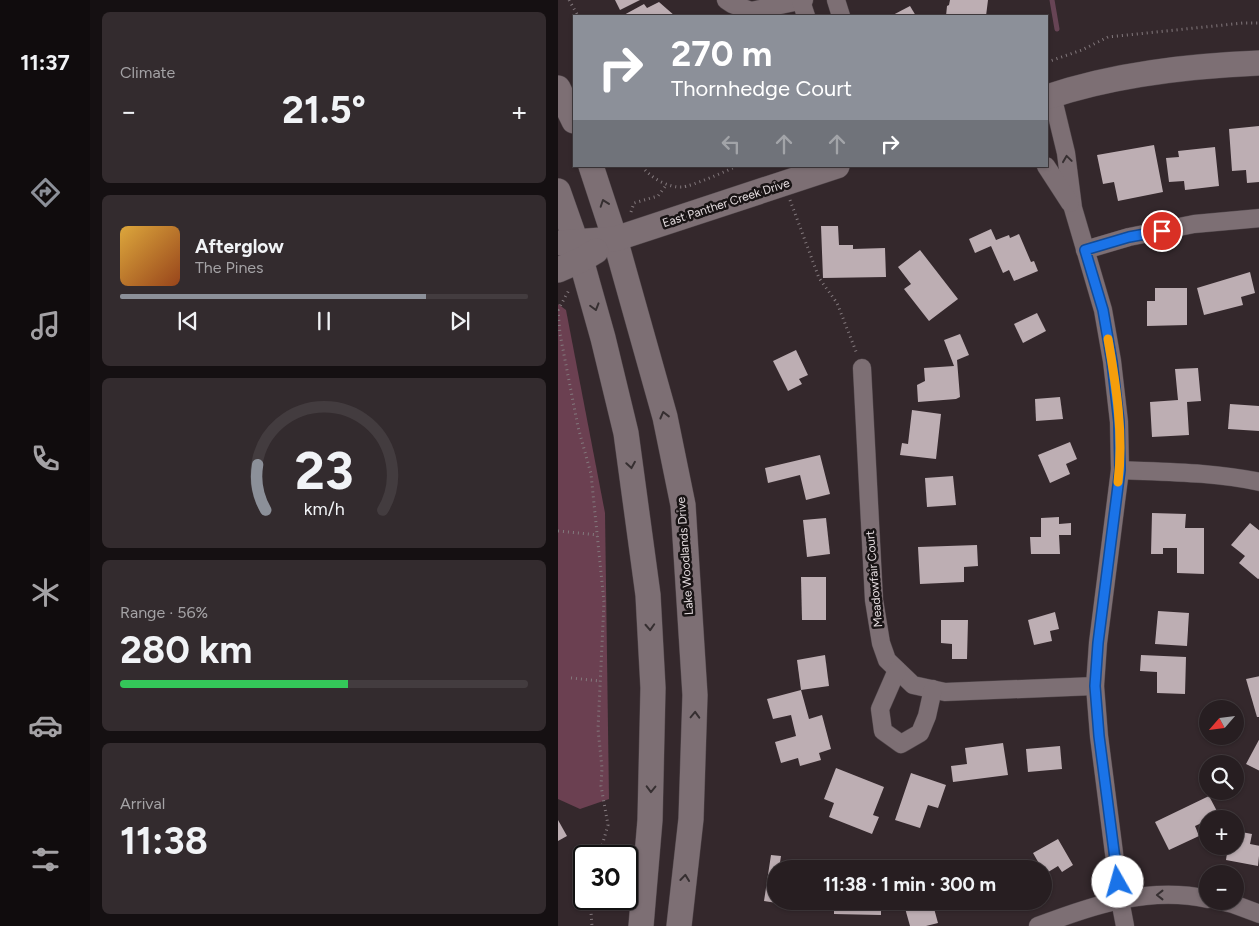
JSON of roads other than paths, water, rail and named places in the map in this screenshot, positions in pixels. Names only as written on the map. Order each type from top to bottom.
[{"type":"main road","points":[[1050,96],[1098,82],[1170,69],[1260,63]]},
{"type":"main road","points":[[558,88],[573,119]]},
{"type":"main road","name":"Lake Woodlands Drive","points":[[591,167],[615,239],[665,417],[683,505],[695,695],[691,819],[679,926]]},
{"type":"main road","name":"East Panther Creek Drive","points":[[558,270],[572,249],[615,239],[834,167]]},
{"type":"main road","points":[[558,191],[572,249],[603,338],[626,433],[648,595],[654,688],[650,820],[641,926]]},
{"type":"street","points":[[726,0],[751,11],[804,6]]},
{"type":"street","points":[[836,0],[842,15]]},
{"type":"street","points":[[1050,96],[1066,153],[1073,208],[1103,310],[1112,362],[1119,422],[1120,470],[1098,643],[1095,686],[1099,736],[1125,926]]},
{"type":"street","points":[[1047,167],[1073,208]]},
{"type":"street","points":[[1085,250],[1129,237],[1194,224],[1260,218]]},
{"type":"street","name":"Meadowfair Court","points":[[862,368],[874,600],[881,643],[887,660],[913,685],[933,689],[954,691],[1095,686]]},
{"type":"street","points":[[1120,470],[1196,474],[1260,482]]},
{"type":"street","points":[[897,670],[880,709],[883,730],[901,744],[920,733],[927,716],[933,689]]},
{"type":"street","points":[[1038,926],[1080,910],[1145,895],[1191,895],[1199,897]]},
{"type":"street","points":[[1244,908],[1260,914]]},
{"type":"waterway","points":[[1052,0],[1057,29]]}]
